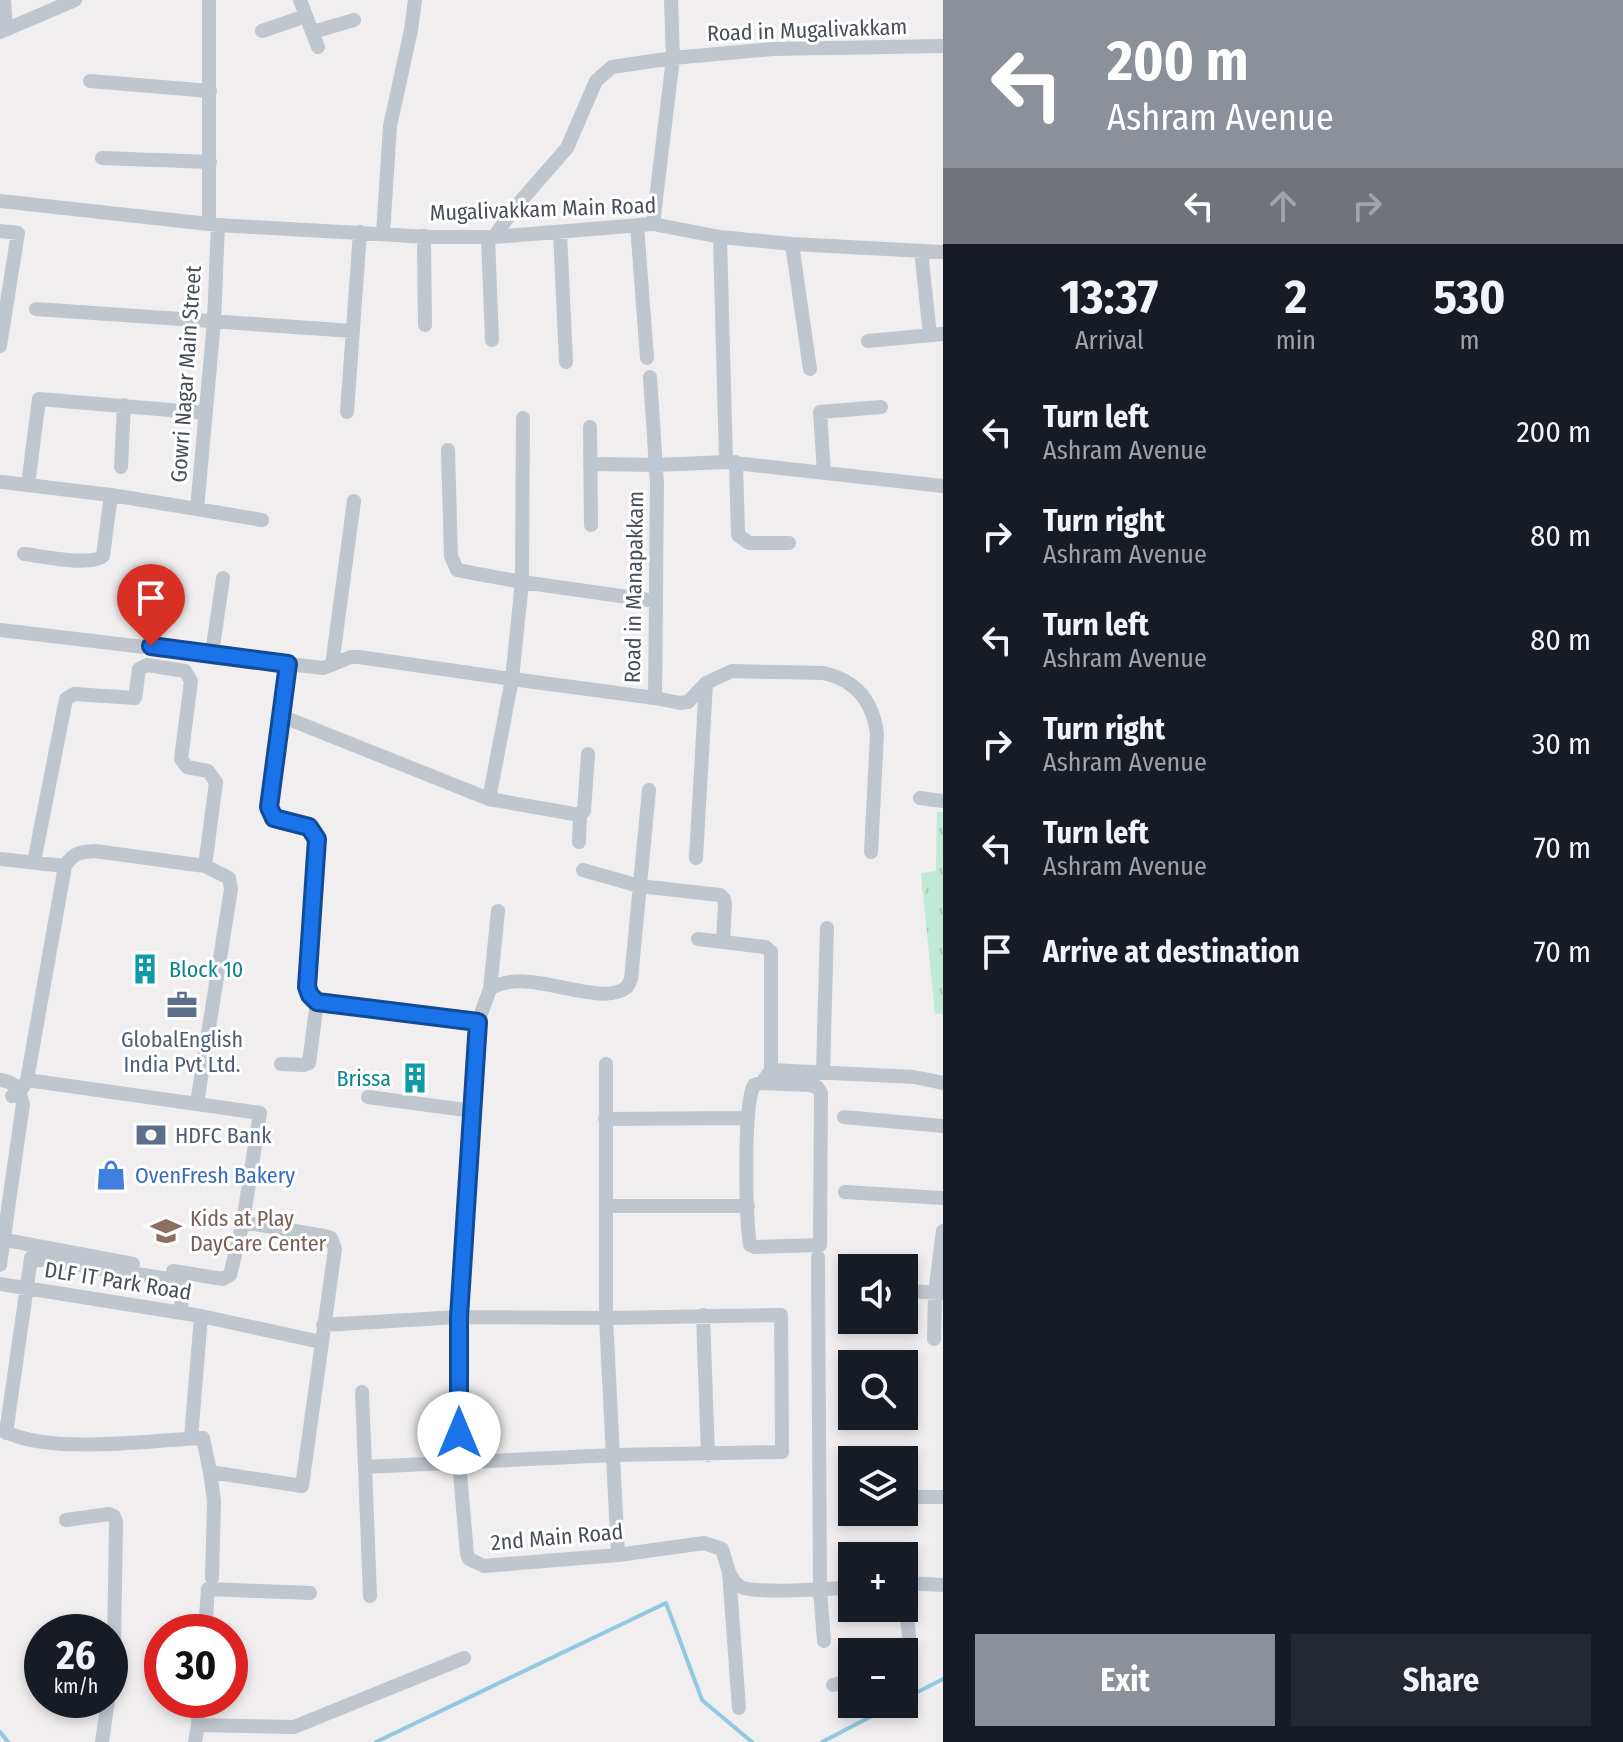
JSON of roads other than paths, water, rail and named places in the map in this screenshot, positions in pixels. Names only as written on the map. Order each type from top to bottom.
[{"type":"street","points":[[4,0],[3,30],[75,0]]},
{"type":"street","name":"Gowri Nagar Main Street","points":[[209,0],[214,321],[197,509],[262,520]]},
{"type":"street","points":[[300,0],[318,47]]},
{"type":"street","points":[[383,233],[390,126],[415,0]]},
{"type":"street","points":[[653,224],[673,58],[671,0]]},
{"type":"street","points":[[262,31],[306,16]]},
{"type":"street","points":[[313,32],[354,20]]},
{"type":"street","name":"Road in Mugalivakkam","points":[[491,237],[567,148],[591,92],[602,74],[612,67],[773,49],[943,46]]},
{"type":"street","points":[[90,81],[210,91]]},
{"type":"street","points":[[102,158],[210,162]]},
{"type":"street","name":"Mugalivakkam Main Road","points":[[0,201],[214,223],[424,236],[491,237],[653,224],[720,237],[792,244],[943,252]]},
{"type":"street","points":[[637,225],[647,358]]},
{"type":"street","points":[[0,231],[18,233],[0,346]]},
{"type":"street","points":[[347,412],[360,232]]},
{"type":"street","points":[[560,232],[566,362]]},
{"type":"street","points":[[424,236],[425,325]]},
{"type":"street","points":[[491,237],[492,340]]},
{"type":"street","points":[[720,237],[731,462],[738,535],[749,543],[789,543]]},
{"type":"street","points":[[792,244],[810,369]]},
{"type":"street","points":[[868,341],[936,335],[921,251]]},
{"type":"street","points":[[36,309],[353,331]]},
{"type":"street","points":[[650,377],[656,465]]},
{"type":"street","points":[[28,485],[39,399],[206,413]]},
{"type":"street","points":[[121,467],[124,405]]},
{"type":"street","points":[[824,473],[820,412],[881,407]]},
{"type":"street","points":[[489,799],[512,679],[522,582],[523,418]]},
{"type":"street","points":[[590,427],[591,525]]},
{"type":"street","points":[[448,450],[452,563],[457,570],[656,601]]},
{"type":"street","name":"Road in Manapakkam","points":[[590,464],[731,462],[943,486]]},
{"type":"street","name":"Road in Manapakkam","points":[[0,630],[212,653],[313,669],[359,657],[655,698],[656,465]]},
{"type":"street","points":[[2,482],[197,509]]},
{"type":"street","points":[[24,554],[89,561],[100,559],[103,556],[111,495]]},
{"type":"street","points":[[332,665],[354,501]]},
{"type":"street","points":[[212,653],[223,578]]},
{"type":"street","points":[[288,664],[269,807],[274,818],[309,827],[317,839],[307,987],[310,995],[317,1002],[478,1022]]},
{"type":"street","points":[[34,862],[66,699],[74,694],[135,698],[139,669],[147,665],[185,671],[191,681],[181,759],[187,767],[208,771],[216,782],[205,866]]},
{"type":"street","points":[[655,698],[688,702],[706,683],[732,671],[838,676],[863,694],[875,716],[877,734],[871,852]]},
{"type":"street","points":[[696,858],[706,683]]},
{"type":"street","points":[[281,716],[489,799],[580,815]]},
{"type":"street","points":[[579,842],[588,754]]},
{"type":"street","points":[[490,989],[509,980],[612,995],[621,993],[627,987],[631,979],[649,790]]},
{"type":"street","points":[[920,798],[943,801]]},
{"type":"street","points":[[0,1208],[15,1090],[65,866],[70,857],[80,852],[95,851],[205,866],[229,878],[231,889],[197,1103]]},
{"type":"street","points":[[0,859],[65,866]]},
{"type":"street","points":[[583,870],[639,886],[720,895],[725,904],[723,942]]},
{"type":"street","points":[[459,1462],[459,1317],[478,1022],[490,989],[498,911]]},
{"type":"street","points":[[823,1072],[827,928]]},
{"type":"street","points":[[698,939],[765,947],[771,952],[771,1070],[762,1083]]},
{"type":"street","points":[[281,1064],[309,1063],[317,1002]]},
{"type":"street","points":[[606,1064],[606,1318],[618,1555]]},
{"type":"street","points":[[771,1070],[914,1077],[943,1083]]},
{"type":"street","name":"DLF IT Park Road","points":[[0,1080],[11,1082],[15,1090],[197,1103],[260,1113],[243,1222],[230,1275],[223,1279],[2,1239]]},
{"type":"street","points":[[762,1083],[810,1085],[817,1087],[821,1093],[820,1245],[750,1245],[748,1118],[751,1091],[754,1085],[762,1083]]},
{"type":"street","points":[[0,1265],[23,1104],[15,1090]]},
{"type":"street","points":[[368,1097],[473,1111]]},
{"type":"street","points":[[844,1117],[943,1126]]},
{"type":"street","points":[[605,1119],[748,1118]]},
{"type":"street","points":[[845,1192],[943,1198]]},
{"type":"street","points":[[606,1206],[748,1206]]},
{"type":"street","points":[[210,1472],[302,1486],[335,1249],[331,1238],[243,1222]]},
{"type":"street","points":[[934,1339],[943,1231]]},
{"type":"street","points":[[818,1257],[820,1590],[824,1641]]},
{"type":"street","points":[[181,1313],[183,1281],[31,1258],[3,1431],[15,1438],[56,1445],[197,1438]]},
{"type":"street","name":"DLF IT Park Road","points":[[0,1284],[201,1316],[197,1438],[210,1472],[214,1501],[212,1578]]},
{"type":"street","points":[[918,1292],[939,1293]]},
{"type":"street","points":[[703,1315],[708,1455]]},
{"type":"street","points":[[323,1325],[459,1317],[781,1315],[782,1452],[614,1455],[365,1467]]},
{"type":"street","points":[[201,1316],[321,1342]]},
{"type":"street","points":[[362,1392],[370,1596]]},
{"type":"street","name":"2nd Main Road","points":[[459,1462],[469,1559],[484,1566],[618,1555],[704,1543],[722,1549],[729,1572]]},
{"type":"street","points":[[918,1497],[943,1497]]},
{"type":"street","points":[[66,1520],[109,1514],[114,1516],[115,1614]]},
{"type":"street","points":[[729,1572],[733,1581],[744,1588],[838,1588]]},
{"type":"street","points":[[729,1572],[739,1708]]},
{"type":"street","points":[[918,1586],[943,1585]]},
{"type":"street","points":[[206,1614],[208,1589],[310,1593]]},
{"type":"street","points":[[198,1725],[294,1727],[464,1658]]},
{"type":"street","points":[[833,1685],[838,1684]]},
{"type":"street","points":[[102,1742],[105,1718]]},
{"type":"street","points":[[195,1742],[198,1718]]},
{"type":"waterway","points":[[376,1742],[666,1603],[702,1700],[752,1742]]},
{"type":"waterway","points":[[918,1692],[943,1679]]},
{"type":"waterway","points":[[822,1742],[868,1718]]},
{"type":"waterway","points":[[0,1732],[8,1742]]},
{"type":"place","name":"Block 10","points":[[145,969]]},
{"type":"place","name":"GlobalEnglish India Pvt Ltd.","points":[[182,1005]]},
{"type":"place","name":"Brissa","points":[[415,1078]]},
{"type":"place","name":"HDFC Bank","points":[[151,1135]]},
{"type":"place","name":"OvenFresh Bakery","points":[[111,1175]]},
{"type":"place","name":"Kids at Play DayCare Center","points":[[166,1231]]}]
